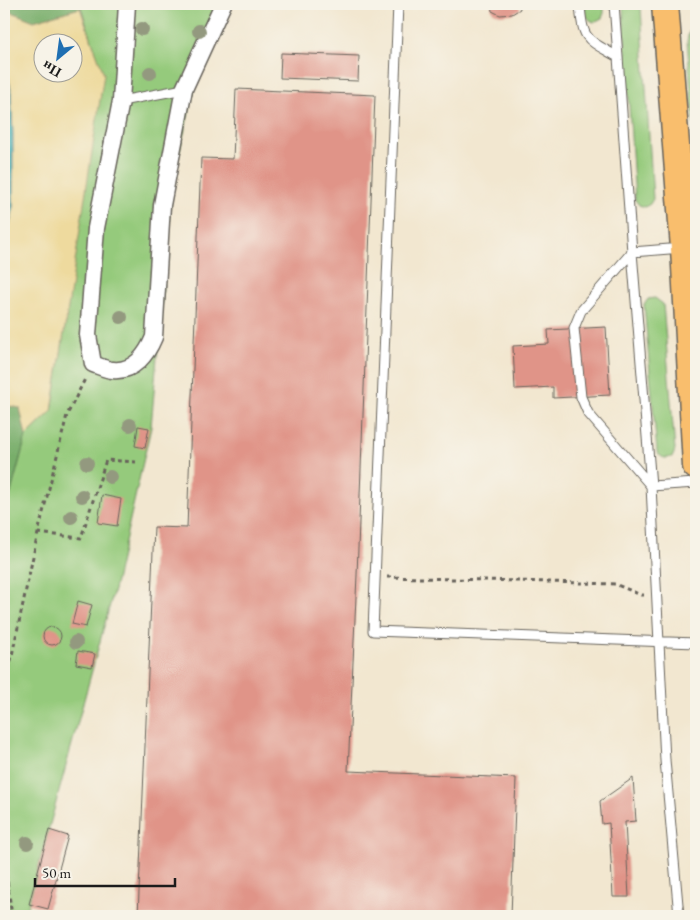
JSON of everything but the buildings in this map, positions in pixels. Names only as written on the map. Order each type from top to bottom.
[{"type":"main road","points":[[665,4],[690,244],[696,466]]},
{"type":"street","points":[[127,4],[121,101],[96,228],[88,335],[93,364],[113,370],[133,366],[148,351],[154,337],[162,204],[184,90],[223,4]]},
{"type":"lane","points":[[398,4],[373,631],[696,643]]},
{"type":"lane","points":[[580,4],[582,30],[590,40],[618,57]]},
{"type":"lane","points":[[614,4],[651,486],[665,760],[679,916]]},
{"type":"lane","points":[[121,101],[184,90]]},
{"type":"lane","points":[[651,486],[588,413],[581,397],[574,328],[581,311],[632,252],[690,244]]},
{"type":"lane","points":[[651,486],[696,483]]},
{"type":"path","points":[[4,693],[38,533],[67,415],[93,364]]},
{"type":"path","points":[[38,533],[81,538],[106,460],[136,462]]},
{"type":"path","points":[[375,576],[615,584],[640,595],[656,594]]},
{"type":"path","points":[[4,858],[12,916]]},
{"type":"green space","points":[[4,4],[80,4],[80,8],[34,21],[4,9]]},
{"type":"green space","points":[[80,4],[230,4],[195,87],[172,183],[151,427],[114,590],[25,916],[4,916],[4,518],[26,436],[52,411],[103,74]]},
{"type":"green space","points":[[585,4],[604,4],[602,18],[594,22],[589,19],[585,12]]},
{"type":"green space","points":[[626,4],[638,4],[641,8],[653,199],[645,207],[639,205],[635,200],[623,9]]},
{"type":"green space","points":[[696,22],[696,157],[687,41],[689,32]]},
{"type":"green space","points":[[655,298],[663,304],[675,450],[673,456],[666,458],[657,452],[644,305],[648,299]]},
{"type":"green space","points":[[4,405],[20,408],[26,436],[4,518]]},
{"type":"sand","points":[[80,8],[104,74],[52,411],[26,436],[20,408],[4,405],[4,247],[13,211],[11,90],[4,55],[4,9],[34,21]]},
{"type":"water","points":[[4,55],[11,90],[13,211],[4,247]]}]
